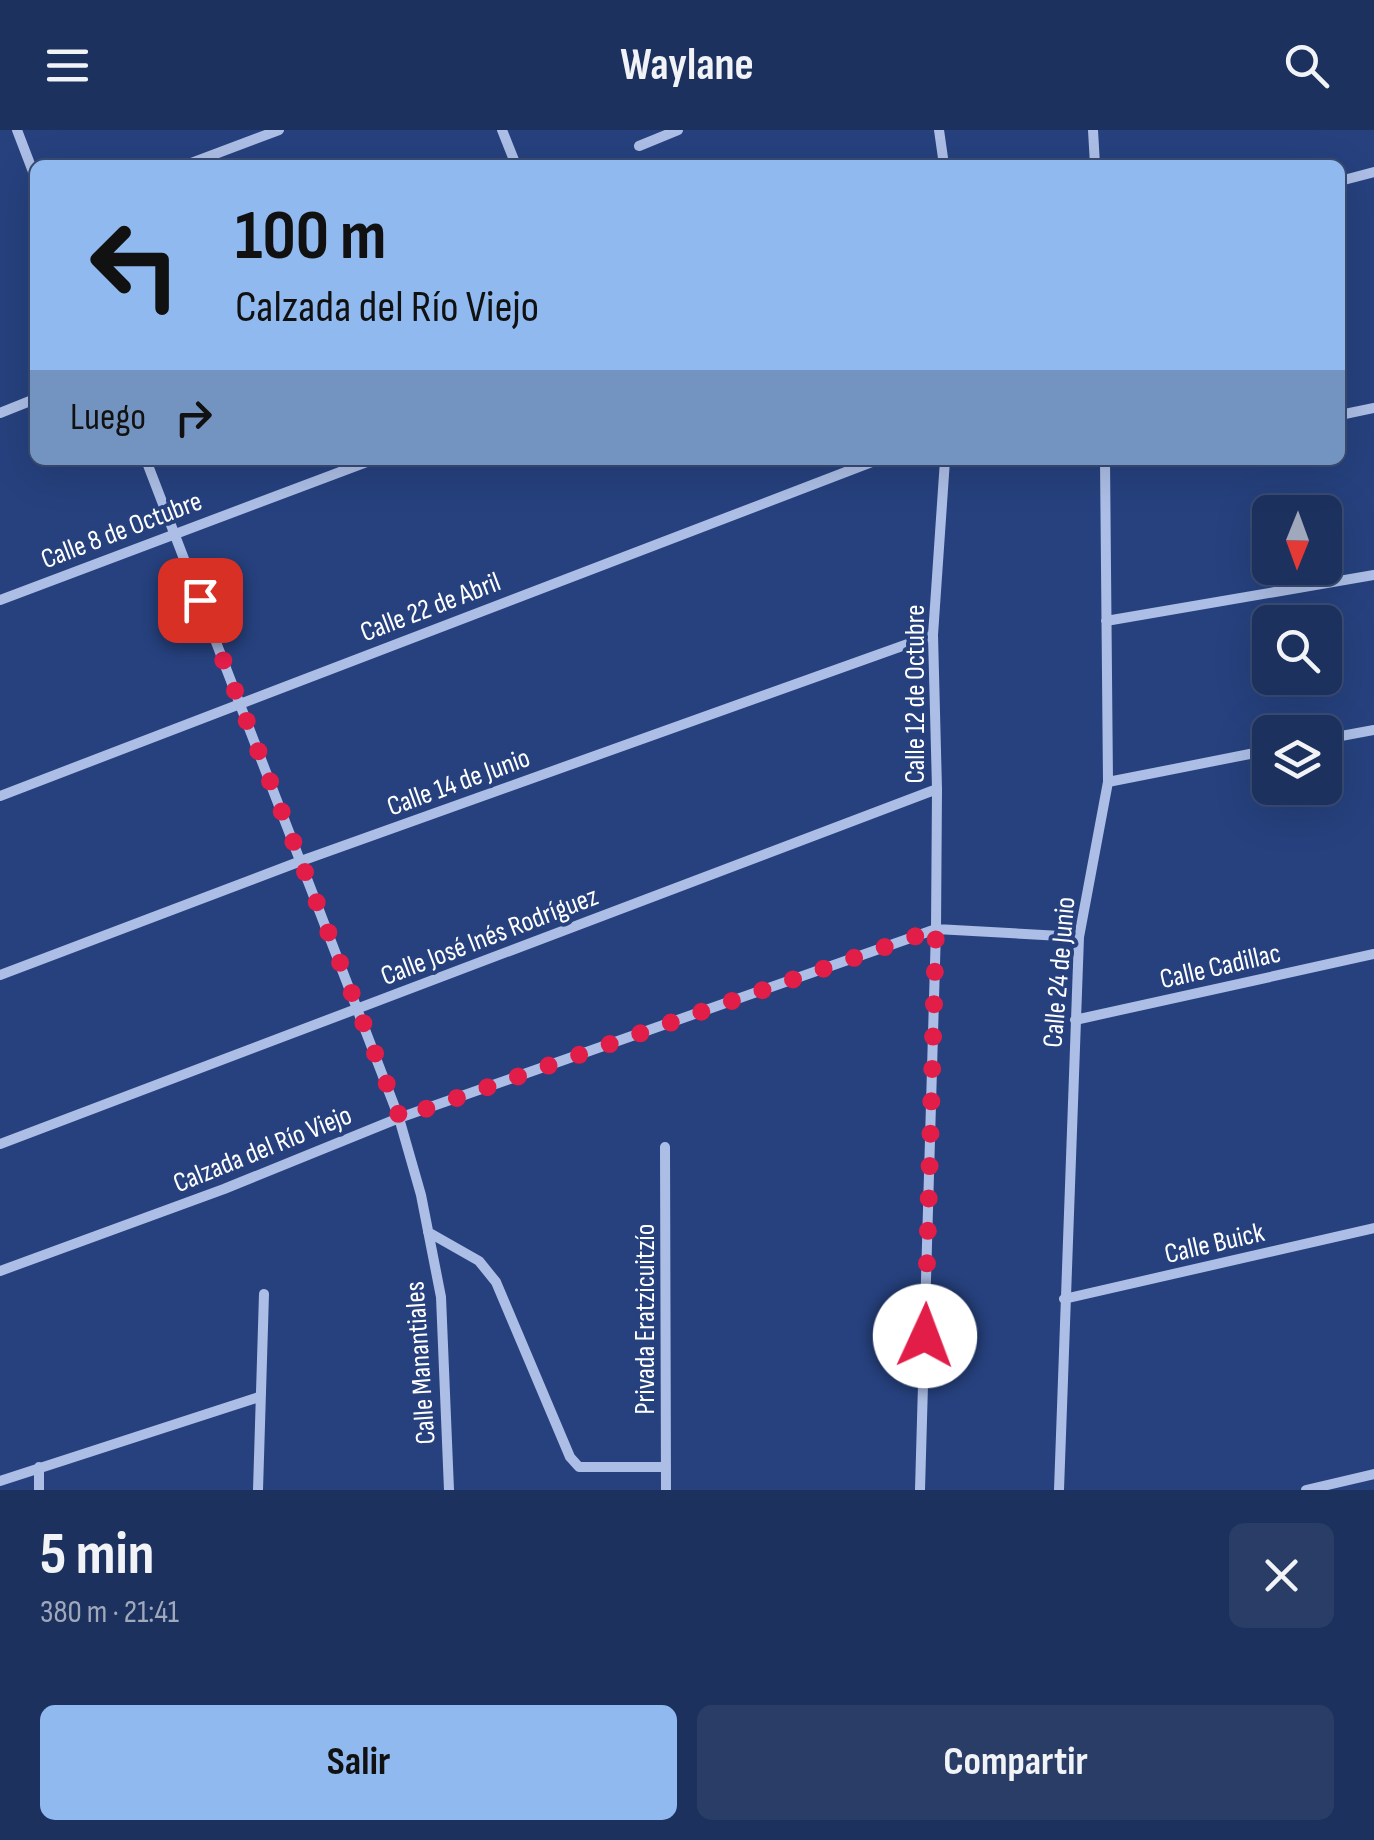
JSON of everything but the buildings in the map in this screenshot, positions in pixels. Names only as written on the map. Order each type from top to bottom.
[{"type":"street","points":[[17,130],[30,164]]},
{"type":"street","points":[[199,160],[279,130]]},
{"type":"street","points":[[502,130],[514,160]]},
{"type":"street","points":[[639,146],[678,130]]},
{"type":"street","points":[[939,130],[943,160]]},
{"type":"street","points":[[1094,130],[1095,160]]},
{"type":"street","points":[[1345,180],[1374,172]]},
{"type":"street","points":[[0,413],[30,401]]},
{"type":"street","points":[[1345,414],[1374,408]]},
{"type":"street","name":"Calle Manantiales","points":[[148,465],[400,1118],[441,1297],[449,1490]]},
{"type":"street","name":"Calle 8 de Octubre","points":[[0,600],[358,465]]},
{"type":"street","name":"Calle 22 de Abril","points":[[0,796],[864,465]]},
{"type":"street","name":"Calle 12 de Octubre","points":[[920,1490],[936,929],[932,635],[944,465]]},
{"type":"street","name":"Calle 24 de Junio","points":[[1060,1490],[1079,936],[1108,782],[1108,465]]},
{"type":"street","points":[[1106,622],[1374,575]]},
{"type":"street","name":"Calle 14 de Junio","points":[[0,975],[301,861],[932,635]]},
{"type":"street","points":[[1342,736],[1374,730]]},
{"type":"street","points":[[1108,782],[1252,754]]},
{"type":"street","name":"Calle José Inés Rodríguez","points":[[0,1144],[937,789]]},
{"type":"street","points":[[936,929],[1079,936]]},
{"type":"street","name":"Calzada del Río Viejo","points":[[0,1271],[224,1189],[400,1118],[936,929]]},
{"type":"street","name":"Calle Cadillac","points":[[1075,1020],[1374,954]]},
{"type":"street","name":"Privada Eratzicuitzío","points":[[665,1147],[666,1490]]},
{"type":"street","name":"Calle Buick","points":[[1064,1299],[1374,1228]]},
{"type":"street","points":[[428,1232],[480,1260],[496,1282],[570,1457],[579,1466],[666,1467]]},
{"type":"street","points":[[258,1490],[264,1294]]},
{"type":"street","points":[[0,1481],[259,1398]]},
{"type":"street","points":[[39,1467],[40,1490]]},
{"type":"street","points":[[1306,1490],[1374,1474]]},
{"type":"route","points":[[200,600],[400,1118],[936,929],[925,1336]]}]
